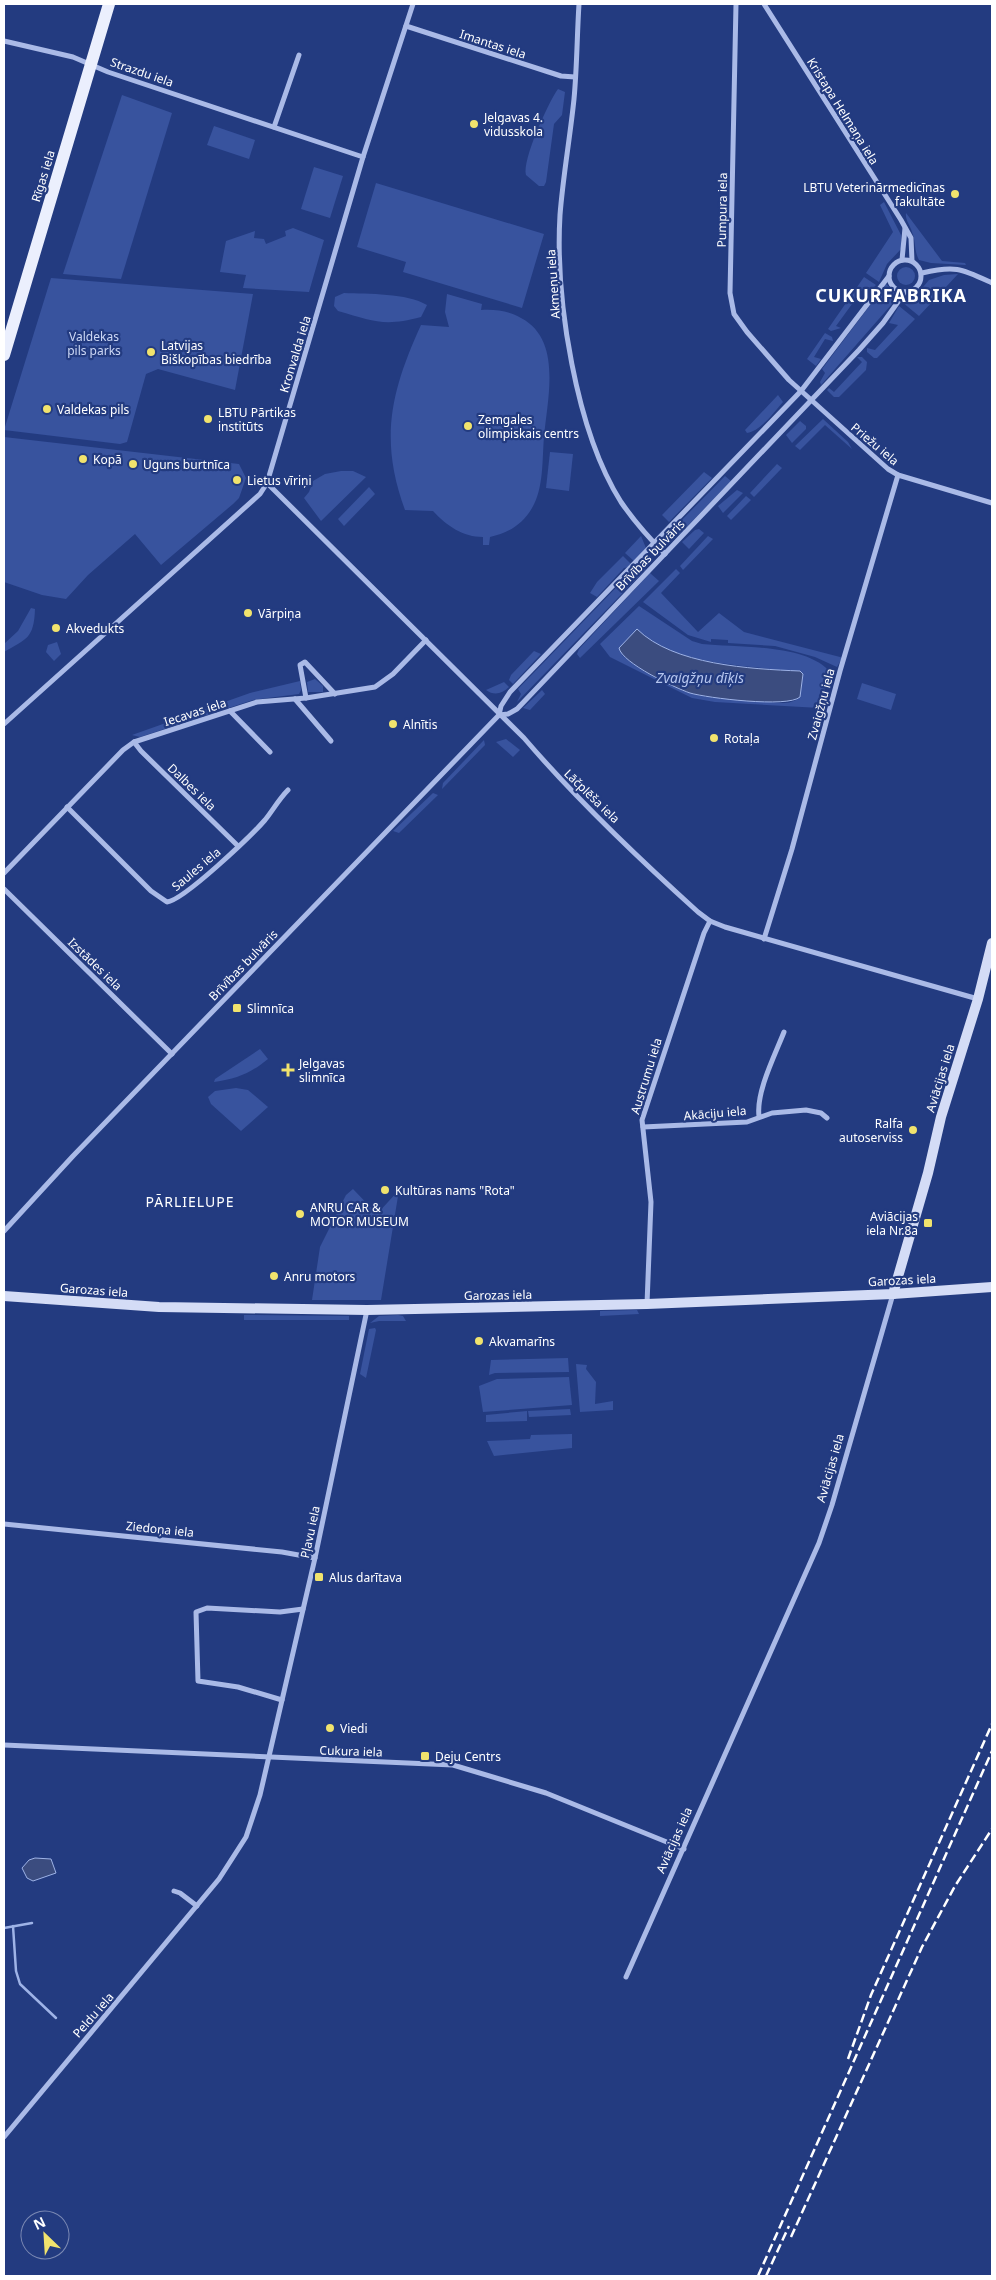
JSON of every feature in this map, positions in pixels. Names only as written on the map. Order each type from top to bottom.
[{"type":"main road","name":"Rīgas iela","points":[[4,356],[109,4]]},
{"type":"main road","name":"Aviācijas iela","points":[[893,1294],[927,1176],[941,1117],[978,999],[992,943]]},
{"type":"main road","name":"Garozas iela","points":[[4,1296],[159,1307],[367,1310],[647,1304],[893,1294],[992,1287]]},
{"type":"street","name":"Kronvalda iela","points":[[4,724],[260,494],[267,483],[363,157],[413,4]]},
{"type":"street","name":"Akmeņu iela","points":[[579,4],[575,78],[560,216],[562,297],[570,353],[590,432],[603,466],[621,501],[654,544],[665,554]]},
{"type":"street","name":"Pumpura iela","points":[[736,4],[730,293],[734,314],[747,332],[801,391]]},
{"type":"street","name":"Kristapa Helmaņa iela","points":[[764,4],[911,238],[912,261]]},
{"type":"street","name":"Imantas iela","points":[[406,26],[561,76],[575,78]]},
{"type":"street","name":"Strazdu iela","points":[[4,41],[91,63],[108,72],[363,157]]},
{"type":"street","points":[[274,127],[299,55]]},
{"type":"street","points":[[905,228],[902,260],[912,261],[917,264],[922,273],[935,270],[959,269],[992,283]]},
{"type":"street","name":"Brīvības bulvāris","points":[[4,1231],[73,1156],[499,715],[501,706],[510,692],[801,391],[889,276],[890,269],[895,263],[902,260]]},
{"type":"street","name":"Brīvības bulvāris","points":[[499,715],[508,714],[517,709],[812,402],[883,323],[905,292],[916,288],[920,284],[922,273]]},
{"type":"street","points":[[889,276],[894,287],[905,292]]},
{"type":"street","points":[[801,391],[812,402]]},
{"type":"street","name":"Priežu iela","points":[[812,402],[888,469],[898,475],[992,503]]},
{"type":"street","name":"Zvaigžņu iela","points":[[764,939],[792,849],[838,680],[898,475]]},
{"type":"street","name":"Lāčplēša iela","points":[[267,483],[524,738],[576,796],[677,893],[710,921],[764,939],[978,999]]},
{"type":"street","name":"Iecavas iela","points":[[4,873],[123,750],[134,742],[257,702],[364,690],[384,683],[426,640]]},
{"type":"street","points":[[306,698],[300,665],[305,662],[335,694]]},
{"type":"street","points":[[295,699],[331,741]]},
{"type":"street","points":[[230,711],[270,752]]},
{"type":"street","name":"Dalbes iela","points":[[134,742],[238,846]]},
{"type":"street","name":"Saules iela","points":[[67,808],[151,891],[167,902],[182,896],[238,846],[264,820],[288,790]]},
{"type":"street","name":"Izstādes iela","points":[[4,889],[172,1054]]},
{"type":"street","name":"Austrumu iela","points":[[647,1304],[651,1202],[642,1120],[647,1098],[704,933],[710,921]]},
{"type":"street","name":"Akāciju iela","points":[[643,1127],[747,1122],[759,1116],[758,1107],[761,1094],[784,1032]]},
{"type":"street","points":[[759,1116],[806,1110],[821,1112],[827,1118]]},
{"type":"street","name":"Aviācijas iela","points":[[626,1977],[819,1543],[832,1505],[893,1294]]},
{"type":"street","name":"Pļavu iela","points":[[269,1757],[303,1609],[367,1310]]},
{"type":"street","name":"Ziedoņa iela","points":[[4,1524],[282,1552],[314,1558]]},
{"type":"street","points":[[282,1700],[238,1687],[198,1681],[196,1612],[207,1608],[280,1612],[303,1609]]},
{"type":"street","name":"Cukura iela","points":[[4,1745],[453,1765],[546,1793],[684,1849]]},
{"type":"street","name":"Peldu iela","points":[[4,2137],[220,1880],[246,1837],[256,1809],[269,1757]]},
{"type":"street","points":[[174,1891],[180,1893],[197,1906]]},
{"type":"green space","points":[[558,89],[565,92],[562,115],[554,124],[546,182],[544,186],[539,186],[526,175],[528,157],[548,106]]},
{"type":"green space","points":[[122,95],[172,113],[121,279],[63,274]]},
{"type":"green space","points":[[214,126],[255,140],[249,159],[207,145]]},
{"type":"green space","points":[[314,167],[343,176],[330,218],[301,209]]},
{"type":"green space","points":[[376,183],[544,234],[522,308],[403,272],[406,262],[357,247]]},
{"type":"green space","points":[[884,202],[901,235],[901,249],[887,264],[879,282],[866,273],[893,232],[880,205]]},
{"type":"green space","points":[[906,213],[942,261],[965,263],[966,265],[931,263],[919,260]]},
{"type":"green space","points":[[293,228],[324,240],[309,292],[243,288],[246,275],[220,272],[226,241],[255,231],[254,238],[264,239],[266,244],[286,236],[285,231]]},
{"type":"green space","points":[[902,267],[910,267],[915,272],[913,283],[902,285],[897,280],[897,272]]},
{"type":"green space","points":[[958,274],[919,316],[902,302],[906,298],[918,293],[929,280],[944,275]]},
{"type":"green space","points":[[864,277],[876,285],[871,290],[863,289],[836,326],[841,328],[831,331],[828,329]]},
{"type":"green space","name":"Valdekas pils parks","points":[[51,278],[253,294],[235,390],[158,369],[146,374],[127,442],[120,444],[4,430]]},
{"type":"green space","points":[[886,284],[899,296],[821,385],[820,382],[825,373],[822,369]]},
{"type":"green space","points":[[344,293],[398,296],[427,305],[421,317],[397,322],[379,322],[338,311],[334,306],[335,297]]},
{"type":"green space","name":"Zemgales olimpiskais centrs","points":[[447,294],[482,304],[481,310],[502,311],[521,318],[534,328],[543,341],[548,356],[549,389],[539,492],[532,508],[524,519],[509,531],[490,537],[489,545],[483,545],[483,537],[469,535],[456,530],[433,511],[405,510],[392,460],[392,416],[402,372],[421,325],[449,327],[445,312]]},
{"type":"green space","points":[[899,306],[915,319],[877,358],[874,358],[867,352],[867,348],[875,350],[898,325],[889,323]]},
{"type":"green space","points":[[825,333],[832,337],[833,341],[825,339],[814,357],[821,359],[816,366],[807,359]]},
{"type":"green space","points":[[857,357],[862,357],[867,362],[866,370],[839,397],[834,397],[827,390],[829,388],[834,392],[862,362]]},
{"type":"green space","points":[[778,395],[783,402],[762,425],[747,433],[745,430]]},
{"type":"green space","points":[[823,419],[848,442],[852,449],[825,425],[800,450],[795,446]]},
{"type":"green space","points":[[800,421],[806,426],[806,429],[792,443],[786,435]]},
{"type":"green space","points":[[4,437],[239,464],[246,478],[239,498],[161,565],[135,534],[88,575],[66,599],[42,595],[4,582]]},
{"type":"green space","points":[[550,452],[573,454],[569,491],[546,488]]},
{"type":"green space","points":[[777,464],[782,468],[754,497],[750,493]]},
{"type":"green space","points":[[353,471],[366,477],[321,521],[304,498],[309,492],[313,481],[325,474]]},
{"type":"green space","points":[[704,472],[712,478],[669,522],[662,515]]},
{"type":"green space","points":[[725,476],[731,481],[678,536],[678,531],[675,527]]},
{"type":"green space","points":[[369,487],[375,494],[344,526],[338,519]]},
{"type":"green space","points":[[737,490],[743,493],[723,513],[718,506]]},
{"type":"green space","points":[[746,496],[751,500],[731,520],[727,516]]},
{"type":"green space","points":[[699,529],[704,533],[689,549],[682,542],[695,530]]},
{"type":"green space","points":[[641,536],[646,548],[634,561],[625,553]]},
{"type":"green space","points":[[708,536],[713,539],[683,570],[680,566]]},
{"type":"green space","points":[[623,556],[631,564],[629,567],[624,568],[597,597],[590,593],[597,582]]},
{"type":"green space","points":[[645,567],[646,569],[517,702],[521,694],[518,689],[635,568],[639,571]]},
{"type":"green space","points":[[676,569],[680,573],[661,593],[698,632],[719,613],[744,632],[840,657],[842,658],[837,667],[815,657],[775,646],[728,643],[728,640],[711,639],[711,642],[688,635],[643,602]]},
{"type":"green space","points":[[650,573],[659,581],[580,658],[577,654],[579,649]]},
{"type":"green space","points":[[639,606],[692,641],[702,644],[753,647],[790,652],[821,664],[832,674],[832,680],[827,682],[820,708],[715,702],[692,698],[610,657],[600,644]],"holes":[[[637,629],[654,642],[694,658],[803,674],[800,697],[790,702],[778,703],[708,697],[680,690],[639,668],[622,655]]]},
{"type":"green space","points":[[31,608],[35,609],[31,632],[23,641],[4,652],[4,644],[18,631]]},
{"type":"green space","points":[[57,642],[61,654],[54,661],[46,652],[48,645]]},
{"type":"green space","points":[[534,651],[541,654],[513,684],[509,680],[511,675]]},
{"type":"green space","points":[[315,679],[323,686],[323,692],[308,692],[307,682]]},
{"type":"green space","points":[[300,681],[301,690],[299,694],[253,700],[140,737],[132,735],[250,693]]},
{"type":"green space","points":[[504,682],[509,687],[501,693],[495,694],[486,690]]},
{"type":"green space","points":[[862,683],[896,694],[891,710],[857,699]]},
{"type":"green space","points":[[542,690],[545,694],[530,710],[523,708]]},
{"type":"green space","points":[[506,739],[520,750],[513,757],[496,742]]},
{"type":"green space","points":[[484,740],[485,745],[442,789],[443,783]]},
{"type":"green space","points":[[433,793],[438,795],[399,833],[393,831]]},
{"type":"green space","points":[[260,1049],[268,1059],[262,1064],[243,1075],[214,1082],[215,1079]]},
{"type":"green space","points":[[236,1088],[248,1090],[268,1107],[241,1131],[211,1104],[208,1097],[215,1091]]},
{"type":"green space","points":[[353,1189],[377,1214],[399,1190],[381,1300],[312,1300],[320,1247],[346,1195]]},
{"type":"green space","points":[[637,1310],[639,1314],[600,1316],[600,1311]]},
{"type":"green space","points":[[244,1315],[349,1316],[349,1320],[244,1320]]},
{"type":"green space","points":[[379,1316],[403,1316],[406,1321],[370,1323]]},
{"type":"green space","points":[[375,1328],[366,1378],[360,1374],[369,1329]]},
{"type":"green space","points":[[568,1358],[569,1372],[495,1373],[489,1375],[491,1360]]},
{"type":"green space","points":[[576,1364],[587,1365],[586,1369],[596,1382],[595,1404],[613,1401],[613,1410],[580,1412]]},
{"type":"green space","points":[[569,1377],[572,1405],[483,1412],[479,1386],[497,1379]]},
{"type":"green space","points":[[570,1409],[571,1415],[529,1417],[528,1411]]},
{"type":"green space","points":[[527,1411],[527,1421],[486,1422],[486,1415]]},
{"type":"green space","points":[[572,1434],[572,1448],[494,1456],[487,1441],[530,1439],[531,1435]]},
{"type":"water","name":"Zvaigžņu dīķis","points":[[637,629],[652,641],[691,658],[759,669],[800,671],[803,674],[800,697],[780,702],[764,702],[690,693],[662,681],[639,668],[622,654],[619,648]]},
{"type":"water","points":[[35,1858],[51,1859],[56,1873],[33,1881],[27,1878],[22,1868],[29,1860]]},
{"type":"waterway","points":[[4,1928],[32,1923]]},
{"type":"waterway","points":[[13,1926],[16,1971],[20,1984],[56,2018]]},
{"type":"railway","points":[[848,2059],[871,1995],[992,1724]]},
{"type":"railway","points":[[758,2276],[992,1751]]},
{"type":"railway","points":[[791,2237],[922,1947],[955,1886],[992,1829]]},
{"type":"railway","points":[[766,2276],[789,2226]]},
{"type":"place","name":"Jelgavas 4. vidusskola","points":[[474,124]]},
{"type":"place","name":"LBTU Veterinārmedicīnas fakultāte","points":[[955,194]]},
{"type":"place","name":"Latvijas Biškopības biedrība","points":[[151,352]]},
{"type":"place","name":"Valdekas pils","points":[[47,409]]},
{"type":"place","name":"LBTU Pārtikas institūts","points":[[208,419]]},
{"type":"place","name":"Zemgales olimpiskais centrs","points":[[468,426]]},
{"type":"place","name":"Kopā","points":[[83,459]]},
{"type":"place","name":"Uguns burtnīca","points":[[133,464]]},
{"type":"place","name":"Lietus vīriņi","points":[[237,480]]},
{"type":"place","name":"Vārpiņa","points":[[248,613]]},
{"type":"place","name":"Akvedukts","points":[[56,628]]},
{"type":"place","name":"Alnītis","points":[[393,724]]},
{"type":"place","name":"Rotaļa","points":[[714,738]]},
{"type":"place","name":"Slimnīca","points":[[237,1008]]},
{"type":"place","name":"Jelgavas slimnīca","points":[[288,1070]]},
{"type":"place","name":"Ralfa autoserviss","points":[[913,1130]]},
{"type":"place","name":"Kultūras nams \"Rota\"","points":[[385,1190]]},
{"type":"place","name":"ANRU CAR & MOTOR MUSEUM","points":[[300,1214]]},
{"type":"place","name":"Aviācijas iela Nr.8a","points":[[928,1223]]},
{"type":"place","name":"Anru motors","points":[[274,1276]]},
{"type":"place","name":"Akvamarīns","points":[[479,1341]]},
{"type":"place","name":"Alus darītava","points":[[319,1577]]},
{"type":"place","name":"Viedi","points":[[330,1728]]},
{"type":"place","name":"Deju Centrs","points":[[425,1756]]},
{"type":"district","name":"CUKURFABRIKA","points":[[891,295]]},
{"type":"district","name":"PĀRLIELUPE","points":[[190,1201]]}]
